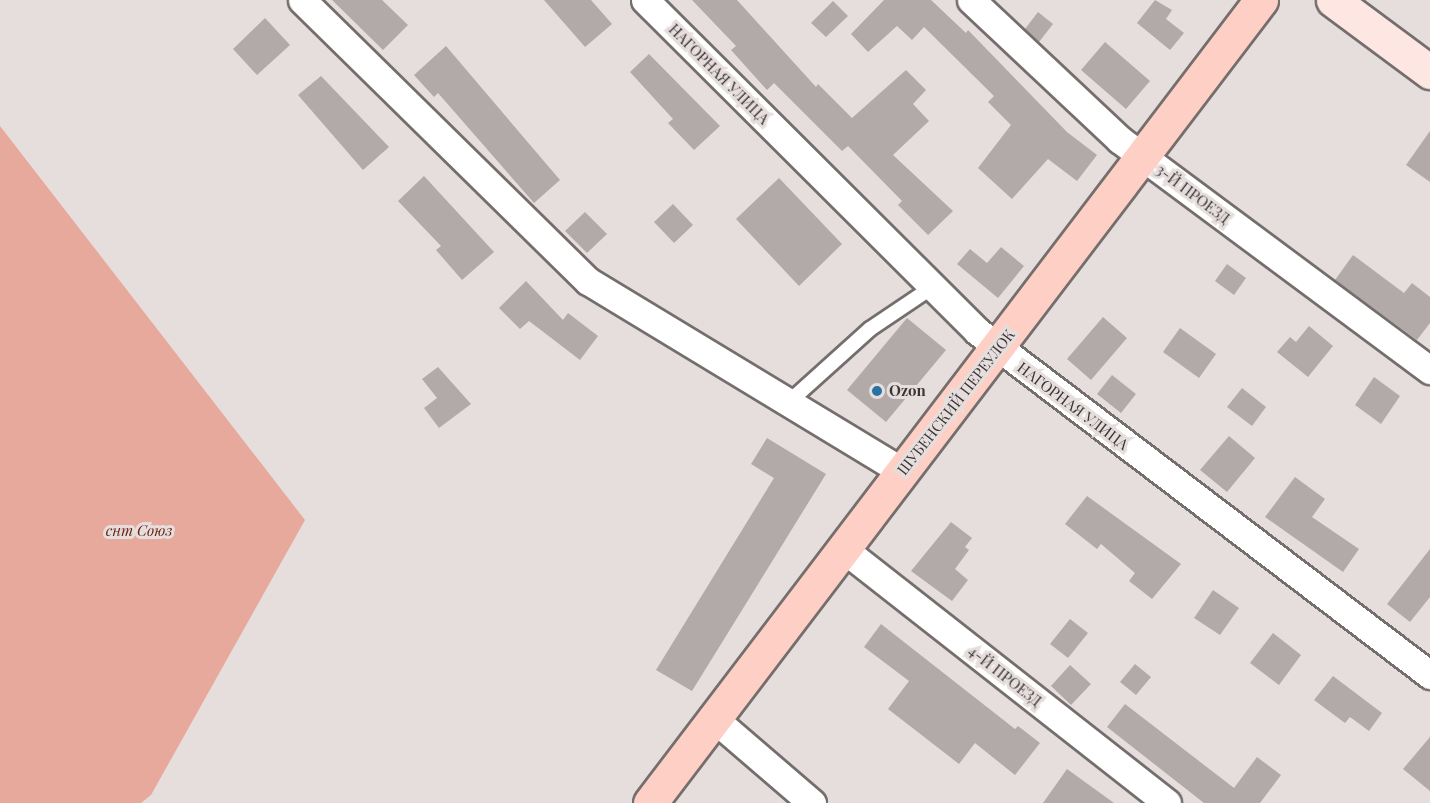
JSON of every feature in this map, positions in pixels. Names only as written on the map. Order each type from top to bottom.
[{"type":"main road","name":"ШУБЕНСКИЙ ПЕРЕУЛОК","points":[[650,803],[712,717],[1144,158],[1261,0]]},
{"type":"main road","points":[[1333,0],[1430,72]]},
{"type":"street","points":[[302,0],[588,280],[902,471]]},
{"type":"street","name":"НАГОРНАЯ УЛИЦА","points":[[645,0],[997,348],[1430,675]]},
{"type":"street","name":"3-Й ПРОЕЗД","points":[[971,0],[1089,114],[1144,158],[1430,370]]},
{"type":"street","name":"4-Й ПРОЕЗД","points":[[842,548],[1167,803]]},
{"type":"street","points":[[712,717],[812,803]]},
{"type":"lane","points":[[789,402],[870,329],[934,286]]},
{"type":"green space","name":"снт Союз","points":[[0,126],[305,520],[151,795],[141,803],[0,803]]},
{"type":"building","points":[[332,0],[382,0],[408,25],[383,50]]},
{"type":"building","points":[[544,0],[591,0],[612,24],[585,47]]},
{"type":"building","points":[[692,0],[737,0],[816,87],[818,84],[852,118],[906,70],[926,90],[913,104],[929,121],[893,155],[953,211],[928,235],[898,205],[902,201],[848,146],[842,151],[774,83],[767,90],[731,50],[736,46]]},
{"type":"building","points":[[884,0],[931,0],[966,33],[968,30],[1067,132],[1097,155],[1077,181],[1048,159],[1012,199],[978,168],[1011,125],[988,102],[994,96],[924,27],[912,40],[897,26],[868,52],[851,34]]},
{"type":"building","points":[[1155,0],[1172,10],[1166,19],[1184,33],[1170,50],[1137,23]]},
{"type":"building","points":[[833,1],[848,16],[826,37],[811,23]]},
{"type":"building","points":[[1038,12],[1053,24],[1039,42],[1025,29]]},
{"type":"building","points":[[265,18],[290,45],[257,75],[233,49]]},
{"type":"building","points":[[1105,42],[1150,81],[1126,109],[1081,70]]},
{"type":"building","points":[[446,46],[560,180],[534,203],[438,93],[434,97],[414,75]]},
{"type":"building","points":[[649,54],[720,126],[694,150],[668,123],[673,119],[630,72]]},
{"type":"building","points":[[321,76],[389,147],[363,170],[298,95]]},
{"type":"building","points":[[1430,131],[1430,182],[1406,165]]},
{"type":"building","points":[[424,176],[494,252],[462,280],[436,250],[441,246],[398,201]]},
{"type":"building","points":[[779,178],[842,244],[799,286],[736,219]]},
{"type":"building","points":[[673,204],[693,225],[674,243],[654,222]]},
{"type":"building","points":[[585,212],[607,234],[587,253],[565,231]]},
{"type":"building","points":[[1001,247],[1024,266],[998,298],[957,264],[970,249],[987,263]]},
{"type":"building","points":[[1353,255],[1404,293],[1412,283],[1430,297],[1430,323],[1417,340],[1335,280]]},
{"type":"building","points":[[1227,264],[1246,278],[1234,295],[1215,281]]},
{"type":"building","points":[[526,281],[563,320],[568,313],[598,336],[580,360],[529,321],[520,329],[499,308]]},
{"type":"building","points":[[1103,317],[1127,338],[1091,380],[1067,359]]},
{"type":"building","points":[[907,318],[946,350],[886,422],[847,390]]},
{"type":"building","points":[[1309,326],[1333,346],[1308,377],[1277,352],[1290,337],[1296,342]]},
{"type":"building","points":[[1180,328],[1216,354],[1199,378],[1163,352]]},
{"type":"building","points":[[438,367],[471,404],[439,428],[424,408],[437,398],[422,379]]},
{"type":"building","points":[[1112,375],[1136,394],[1121,413],[1097,394]]},
{"type":"building","points":[[1374,377],[1400,396],[1381,424],[1355,405]]},
{"type":"building","points":[[1242,388],[1266,407],[1252,426],[1227,407]]},
{"type":"building","points":[[1229,436],[1255,458],[1227,492],[1200,470]]},
{"type":"building","points":[[767,438],[826,474],[692,691],[656,670],[774,478],[751,464]]},
{"type":"building","points":[[1295,477],[1325,499],[1312,517],[1359,549],[1343,572],[1265,517]]},
{"type":"building","points":[[1087,496],[1181,564],[1152,599],[1129,581],[1135,573],[1101,544],[1097,549],[1065,524]]},
{"type":"building","points":[[951,522],[972,538],[965,547],[969,550],[955,569],[968,580],[952,601],[911,571]]},
{"type":"building","points":[[1430,549],[1430,597],[1410,622],[1387,604]]},
{"type":"building","points":[[1213,590],[1239,608],[1220,635],[1194,618]]},
{"type":"building","points":[[1070,619],[1088,633],[1068,658],[1050,644]]},
{"type":"building","points":[[881,624],[1015,729],[1018,726],[1040,743],[1015,775],[975,743],[959,764],[888,709],[909,681],[864,647]]},
{"type":"building","points":[[1273,633],[1301,655],[1279,685],[1250,663]]},
{"type":"building","points":[[1135,664],[1151,677],[1136,695],[1120,682]]},
{"type":"building","points":[[1070,665],[1091,684],[1071,705],[1051,686]]},
{"type":"building","points":[[1333,676],[1382,713],[1369,731],[1350,717],[1345,723],[1314,700]]},
{"type":"building","points":[[1125,704],[1234,788],[1257,757],[1281,775],[1260,803],[1204,803],[1107,727]]},
{"type":"building","points":[[1430,737],[1430,791],[1403,769]]},
{"type":"building","points":[[1067,769],[1114,803],[1043,803]]},
{"type":"place","name":"Ozon","points":[[877,391]]}]
